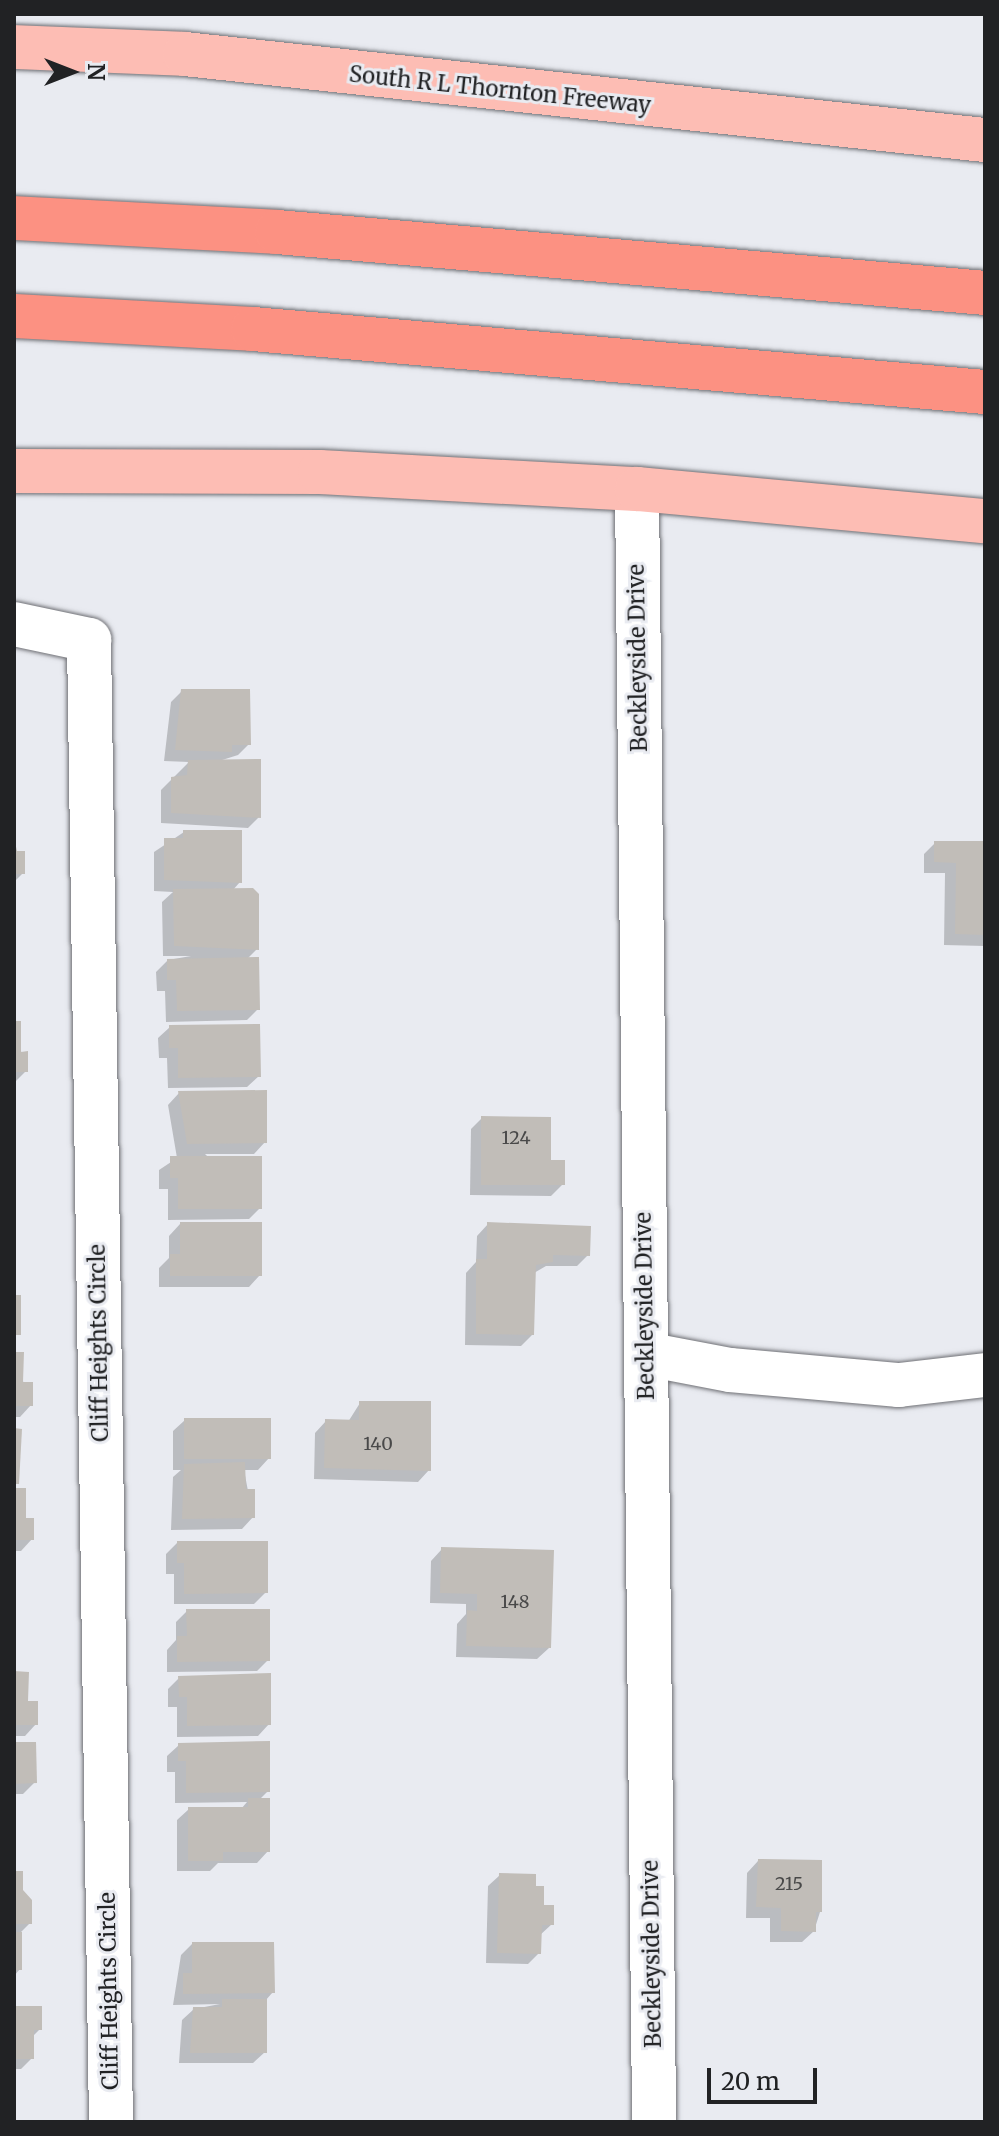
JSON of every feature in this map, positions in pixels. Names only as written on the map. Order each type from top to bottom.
[{"type":"highway","points":[[14,218],[292,233],[985,293]]},
{"type":"highway","points":[[14,316],[253,329],[985,392]]},
{"type":"main road","name":"South R L Thornton Freeway","points":[[14,47],[185,54],[985,140]]},
{"type":"main road","points":[[14,471],[320,472],[637,489],[985,521]]},
{"type":"street","name":"Beckleyside Drive","points":[[637,489],[654,2122]]},
{"type":"street","name":"Cliff Heights Circle","points":[[14,624],[89,640],[111,2122]]},
{"type":"street","points":[[646,1354],[730,1370],[899,1385],[985,1375]]},
{"type":"building","points":[[181,689],[250,689],[251,745],[232,745],[232,752],[175,750]]},
{"type":"building","points":[[261,759],[261,818],[171,813],[171,777],[187,775],[188,760]]},
{"type":"building","points":[[183,830],[242,830],[242,883],[164,880],[164,838],[183,838]]},
{"type":"building","points":[[14,838],[17,851],[25,851],[25,874],[14,874]]},
{"type":"building","points":[[934,841],[985,841],[985,935],[955,934],[956,863],[934,862]]},
{"type":"building","points":[[253,888],[259,894],[259,950],[174,946],[173,889]]},
{"type":"building","points":[[259,957],[260,1010],[177,1011],[176,980],[167,980],[167,959]]},
{"type":"building","points":[[14,1021],[21,1021],[21,1052],[28,1051],[28,1072],[14,1072]]},
{"type":"building","points":[[260,1024],[261,1077],[178,1078],[178,1048],[169,1048],[169,1025]]},
{"type":"building","points":[[267,1090],[267,1143],[187,1144],[178,1091]]},
{"type":"building","points":[[481,1116],[551,1117],[551,1160],[565,1160],[565,1185],[481,1185]]},
{"type":"building","points":[[170,1156],[262,1156],[262,1209],[178,1209],[178,1178],[170,1178]]},
{"type":"building","points":[[180,1222],[262,1222],[262,1276],[170,1276],[170,1254],[180,1254]]},
{"type":"building","points":[[487,1222],[591,1226],[590,1256],[553,1255],[553,1262],[536,1265],[534,1335],[476,1334],[476,1259],[487,1259]]},
{"type":"building","points":[[14,1295],[21,1295],[21,1335],[14,1335]]},
{"type":"building","points":[[14,1352],[24,1352],[23,1382],[33,1382],[33,1406],[14,1406]]},
{"type":"building","points":[[359,1401],[431,1401],[431,1471],[324,1468],[325,1419],[359,1420]]},
{"type":"building","points":[[184,1418],[271,1418],[271,1459],[184,1459]]},
{"type":"building","points":[[14,1428],[22,1429],[19,1484],[14,1484]]},
{"type":"building","points":[[245,1462],[246,1489],[255,1489],[255,1518],[182,1519],[184,1464]]},
{"type":"building","points":[[14,1488],[26,1488],[26,1518],[34,1518],[34,1540],[14,1540]]},
{"type":"building","points":[[177,1541],[268,1541],[268,1593],[184,1594],[184,1563],[177,1563]]},
{"type":"building","points":[[441,1547],[554,1550],[551,1648],[466,1646],[467,1610],[477,1611],[477,1594],[440,1593]]},
{"type":"building","points":[[186,1609],[270,1609],[270,1661],[177,1662],[177,1636],[187,1636]]},
{"type":"building","points":[[14,1671],[29,1672],[28,1701],[38,1701],[38,1725],[14,1725]]},
{"type":"building","points":[[271,1673],[271,1725],[187,1726],[187,1697],[179,1697],[178,1676]]},
{"type":"building","points":[[270,1741],[270,1792],[186,1793],[186,1761],[178,1761],[178,1743]]},
{"type":"building","points":[[14,1742],[36,1742],[37,1783],[14,1784]]},
{"type":"building","points":[[248,1798],[270,1798],[270,1852],[223,1852],[223,1861],[188,1861],[188,1807],[248,1807]]},
{"type":"building","points":[[758,1859],[822,1860],[822,1912],[816,1912],[816,1932],[781,1931],[781,1908],[756,1907]]},
{"type":"building","points":[[14,1871],[23,1871],[23,1890],[32,1900],[32,1924],[14,1924]]},
{"type":"building","points":[[499,1873],[536,1874],[536,1886],[544,1886],[544,1905],[554,1905],[554,1925],[542,1925],[541,1954],[497,1953]]},
{"type":"building","points":[[14,1932],[22,1932],[22,1970],[14,1970]]},
{"type":"building","points":[[192,1942],[274,1942],[275,1993],[183,1994],[183,1973],[192,1973]]},
{"type":"building","points":[[222,1999],[267,1999],[267,2053],[190,2053],[193,2007],[222,2007]]},
{"type":"building","points":[[14,2006],[42,2006],[42,2030],[34,2030],[34,2059],[14,2059]]}]
